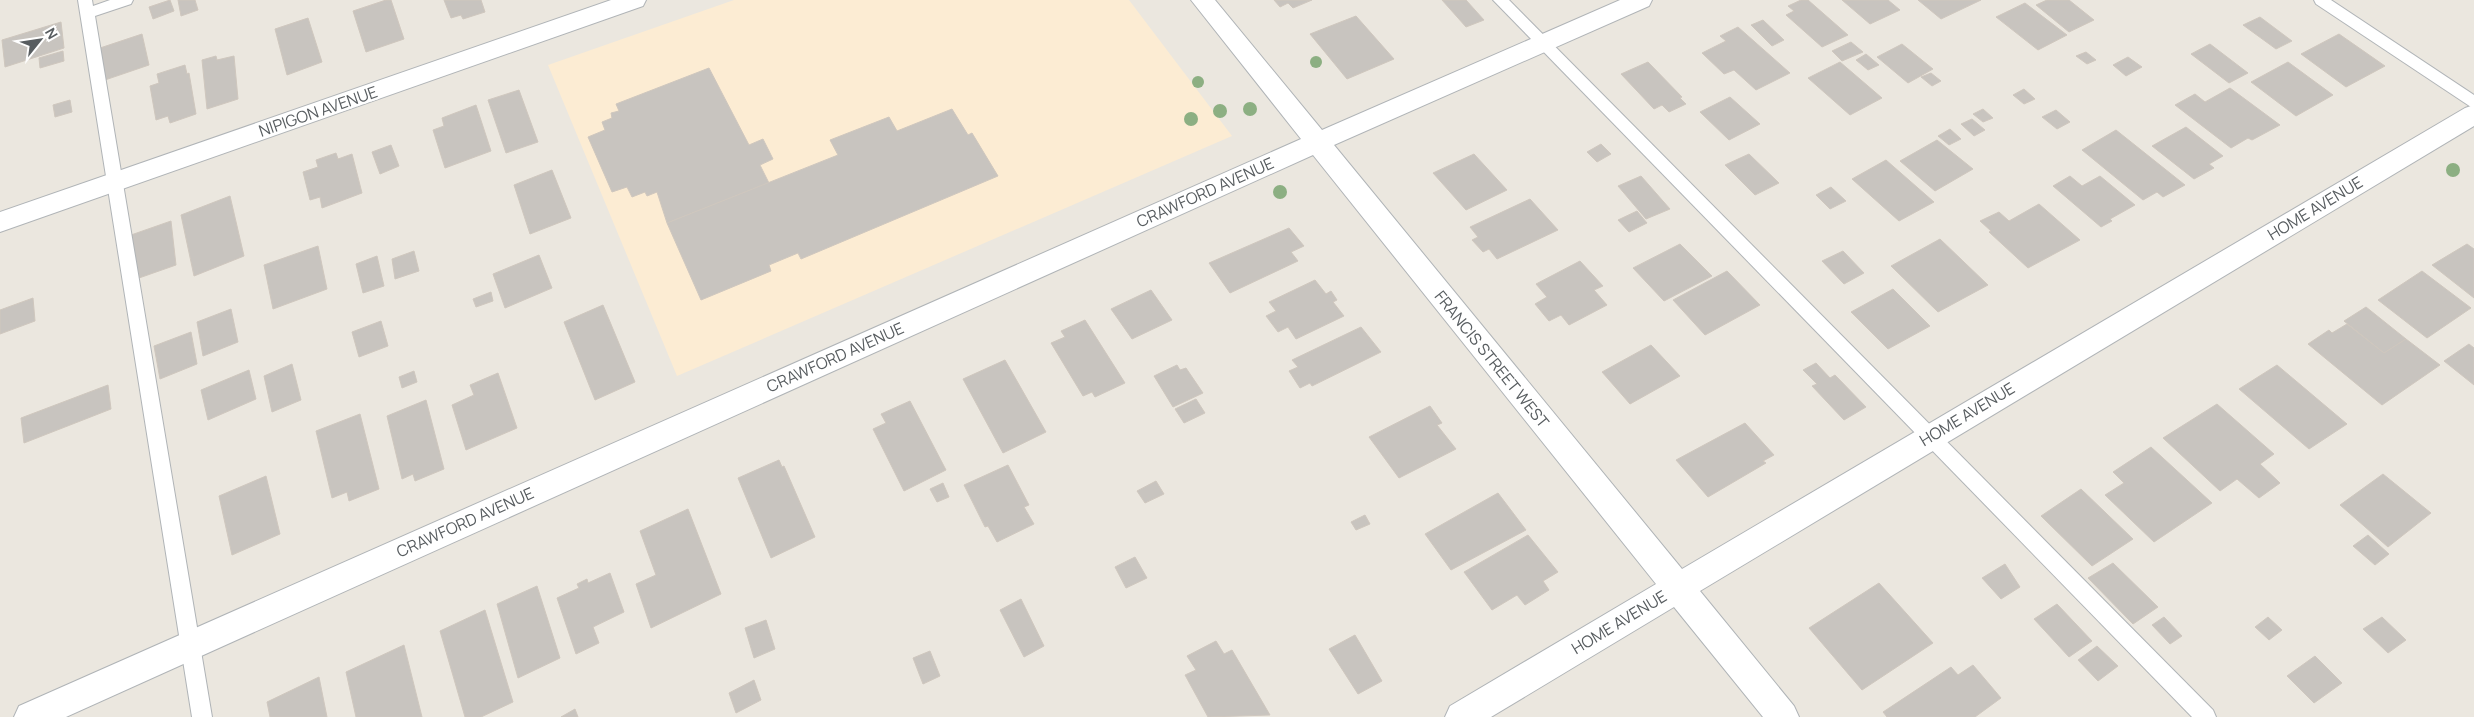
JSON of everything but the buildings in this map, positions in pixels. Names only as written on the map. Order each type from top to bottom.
[{"type":"street","name":"NIPIGON AVENUE","points":[[0,222],[635,0]]},
{"type":"street","name":"FRANCIS STREET WEST","points":[[1202,0],[1783,717]]},
{"type":"street","name":"CRAWFORD AVENUE","points":[[30,717],[1318,142],[1641,0]]},
{"type":"street","name":"HOME AVENUE","points":[[1461,717],[1676,587],[2474,114]]},
{"type":"lane","points":[[126,0],[86,6],[202,717]]},
{"type":"lane","points":[[1500,0],[2206,717]]},
{"type":"lane","points":[[2321,0],[2474,103]]},
{"type":"shaded area","points":[[734,0],[1129,0],[1232,136],[677,376],[548,65]]}]
